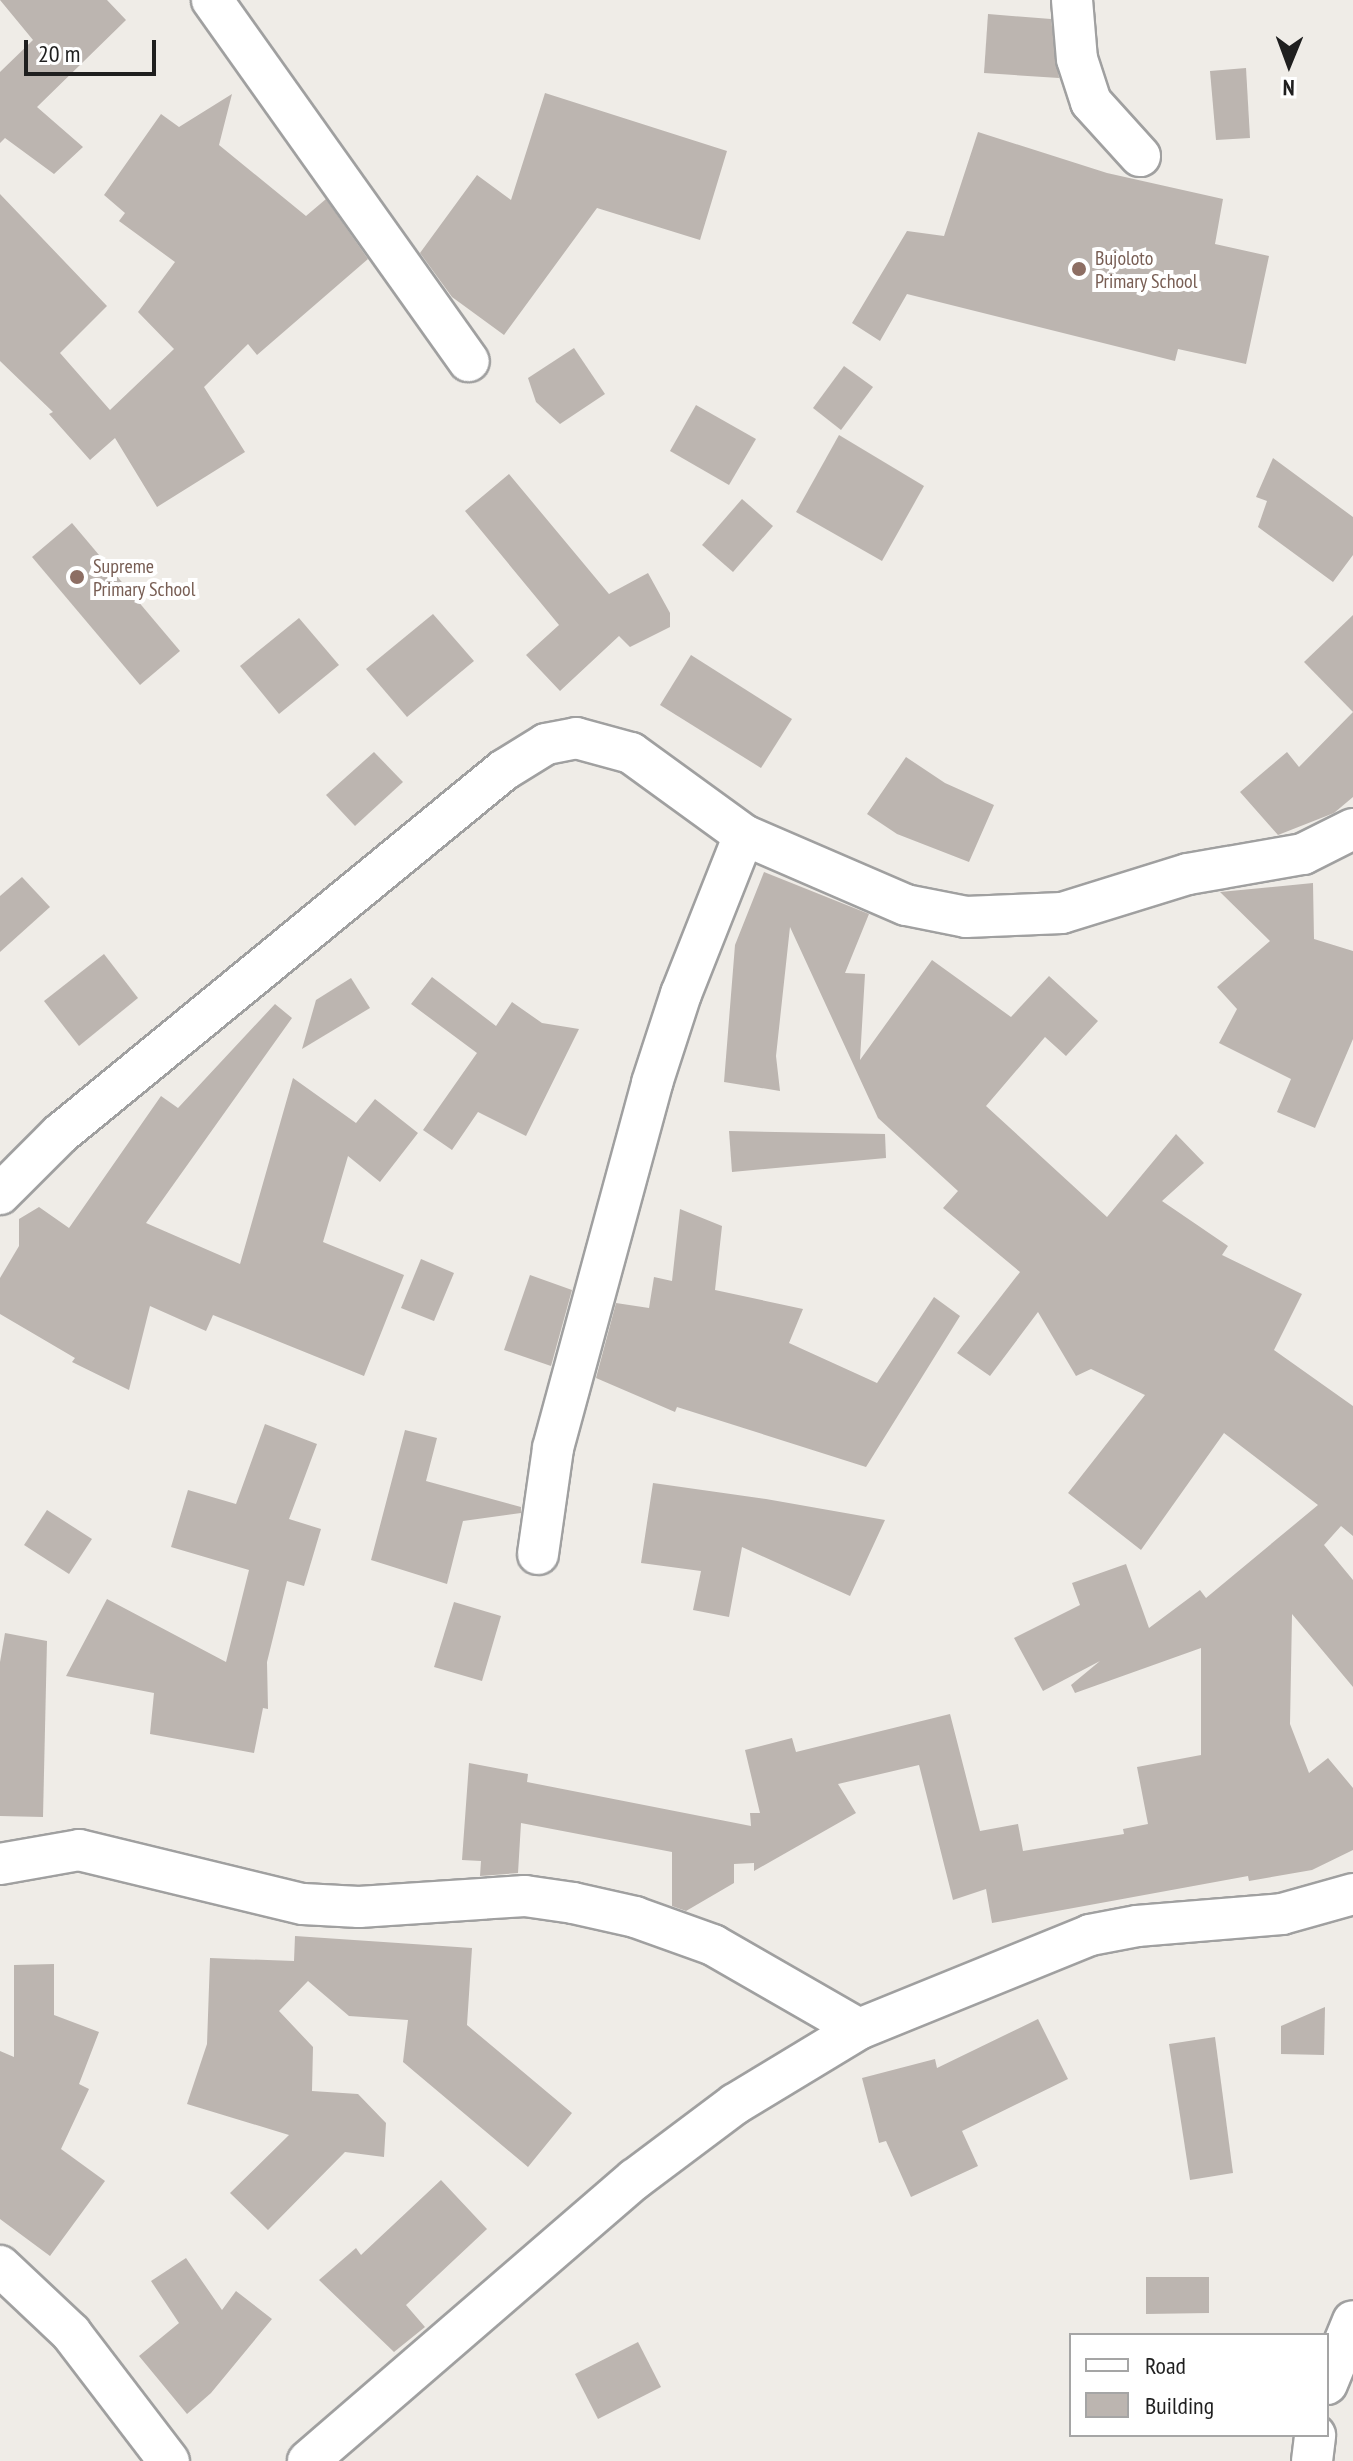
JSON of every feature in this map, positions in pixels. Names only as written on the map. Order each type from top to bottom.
[{"type":"street","points":[[212,0],[469,361]]},
{"type":"street","points":[[1072,0],[1077,59],[1091,102],[1140,156]]},
{"type":"street","points":[[0,1194],[60,1134],[504,770],[546,744],[576,738],[631,753],[744,835],[906,905],[966,917],[1024,918],[1105,902],[1188,874],[1303,854],[1353,829]]},
{"type":"street","points":[[538,1554],[553,1448],[652,1083],[681,994],[744,835]]},
{"type":"street","points":[[0,1864],[79,1850],[303,1904],[359,1907],[525,1896],[573,1903],[635,1917],[713,1945],[859,2029]]},
{"type":"street","points":[[308,2461],[635,2179],[735,2104],[859,2029],[1090,1935],[1137,1926],[1282,1914],[1353,1894]]},
{"type":"street","points":[[0,2266],[71,2333],[169,2461]]},
{"type":"street","points":[[1329,2379],[1353,2321]]},
{"type":"street","points":[[1312,2461],[1315,2437]]},
{"type":"building","points":[[0,0],[107,0],[126,20],[37,107],[83,147],[54,174],[5,138],[0,143],[0,72],[33,40]]},
{"type":"building","points":[[988,14],[1051,19],[1059,78],[984,73]]},
{"type":"building","points":[[1246,68],[1250,138],[1216,140],[1210,71]]},
{"type":"building","points":[[545,93],[727,151],[700,240],[597,208],[504,335],[452,297],[420,253],[477,175],[511,200]]},
{"type":"building","points":[[232,94],[219,145],[306,216],[326,199],[368,259],[257,355],[248,344],[204,387],[245,452],[157,507],[115,438],[90,460],[49,414],[53,412],[0,361],[0,194],[107,306],[60,353],[110,410],[174,349],[138,312],[175,262],[119,221],[125,213],[104,195],[161,114],[179,127]]},
{"type":"building","points":[[978,132],[1107,173],[1223,199],[1215,244],[1269,256],[1246,364],[1178,349],[1175,361],[907,294],[880,341],[852,323],[907,231],[944,236]]},
{"type":"building","points":[[574,348],[605,394],[560,424],[536,402],[528,378]]},
{"type":"building","points":[[844,366],[873,387],[841,430],[813,408]]},
{"type":"building","points":[[696,405],[756,439],[729,485],[670,451]]},
{"type":"building","points":[[839,435],[924,486],[882,561],[796,512]]},
{"type":"building","points":[[1273,458],[1353,517],[1353,555],[1333,582],[1258,527],[1267,501],[1256,497]]},
{"type":"building","points":[[509,474],[609,594],[648,573],[670,613],[670,627],[630,647],[619,636],[560,691],[526,655],[559,625],[465,511]]},
{"type":"building","points":[[742,499],[773,526],[733,572],[702,545]]},
{"type":"building","points":[[72,523],[180,651],[140,685],[32,557]]},
{"type":"building","points":[[433,614],[474,661],[407,717],[366,669]]},
{"type":"building","points":[[1353,615],[1353,712],[1304,662]]},
{"type":"building","points":[[299,618],[339,665],[279,714],[240,666]]},
{"type":"building","points":[[691,655],[792,719],[761,768],[660,705]]},
{"type":"building","points":[[1353,712],[1353,797],[1334,813],[1278,835],[1240,792],[1287,752],[1299,767]]},
{"type":"building","points":[[374,752],[403,782],[355,826],[326,795]]},
{"type":"building","points":[[906,757],[945,783],[994,805],[969,862],[897,834],[867,814]]},
{"type":"building","points":[[764,872],[869,914],[845,973],[865,974],[860,1060],[932,960],[1011,1017],[1049,976],[1098,1021],[1066,1056],[1045,1037],[986,1106],[1107,1217],[1176,1134],[1204,1163],[1162,1201],[1228,1246],[1222,1255],[1302,1294],[1274,1350],[1353,1406],[1353,1536],[1341,1526],[1324,1545],[1353,1580],[1353,1687],[1292,1614],[1290,1724],[1309,1773],[1328,1758],[1353,1788],[1353,1850],[1312,1870],[1249,1881],[1248,1876],[992,1923],[986,1889],[953,1900],[919,1765],[838,1784],[856,1813],[754,1871],[754,1863],[734,1864],[734,1883],[686,1911],[672,1906],[672,1852],[521,1823],[518,1873],[480,1876],[481,1861],[462,1860],[469,1763],[528,1774],[527,1782],[751,1826],[750,1813],[760,1813],[745,1750],[792,1738],[796,1752],[950,1714],[980,1831],[1018,1824],[1023,1851],[1124,1834],[1123,1829],[1148,1824],[1137,1767],[1201,1755],[1201,1648],[1075,1693],[1071,1685],[1100,1661],[1043,1691],[1014,1638],[1080,1605],[1072,1583],[1126,1564],[1149,1628],[1200,1590],[1206,1598],[1318,1505],[1224,1433],[1141,1550],[1068,1493],[1145,1395],[1091,1369],[1076,1376],[1038,1312],[990,1376],[957,1353],[1020,1272],[943,1208],[958,1191],[878,1118],[790,927],[776,1056],[780,1091],[724,1082],[735,945]]},
{"type":"building","points":[[22,877],[50,907],[0,952],[0,896]]},
{"type":"building","points":[[1313,883],[1314,939],[1353,951],[1353,1039],[1315,1128],[1277,1112],[1291,1079],[1219,1043],[1237,1009],[1217,987],[1270,941],[1220,892]]},
{"type":"building","points":[[104,954],[138,998],[79,1046],[44,1001]]},
{"type":"building","points":[[432,977],[496,1026],[512,1002],[542,1023],[579,1029],[526,1136],[478,1112],[452,1150],[423,1130],[477,1053],[411,1004]]},
{"type":"building","points":[[351,978],[370,1008],[302,1049],[316,1000]]},
{"type":"building","points":[[275,1004],[292,1018],[146,1223],[240,1264],[293,1078],[356,1123],[375,1099],[418,1133],[380,1182],[348,1156],[323,1242],[404,1275],[364,1376],[213,1315],[206,1331],[150,1306],[129,1390],[72,1362],[75,1358],[0,1314],[0,1278],[19,1246],[19,1219],[39,1207],[69,1228],[161,1096],[178,1108]]},
{"type":"building","points":[[729,1131],[885,1134],[886,1158],[732,1172]]},
{"type":"building","points":[[680,1209],[722,1226],[715,1290],[803,1309],[789,1343],[877,1383],[934,1297],[960,1316],[866,1467],[677,1407],[675,1412],[596,1378],[616,1303],[649,1308],[654,1277],[672,1281]]},
{"type":"building","points":[[421,1259],[454,1273],[434,1321],[401,1308]]},
{"type":"building","points":[[530,1275],[572,1290],[551,1366],[504,1350]]},
{"type":"building","points":[[265,1424],[317,1444],[289,1519],[321,1529],[304,1586],[287,1581],[267,1662],[268,1709],[263,1708],[254,1753],[150,1734],[154,1693],[66,1676],[107,1599],[226,1662],[249,1570],[171,1547],[188,1490],[236,1504]]},
{"type":"building","points":[[405,1430],[437,1438],[426,1481],[521,1507],[521,1513],[463,1521],[447,1584],[371,1560]]},
{"type":"building","points":[[653,1483],[885,1520],[850,1596],[742,1547],[729,1617],[693,1610],[701,1571],[641,1563]]},
{"type":"building","points":[[47,1510],[92,1539],[69,1574],[24,1545]]},
{"type":"building","points":[[454,1602],[501,1616],[482,1681],[434,1667]]},
{"type":"building","points":[[5,1633],[47,1641],[43,1817],[0,1816],[0,1662]]},
{"type":"building","points":[[295,1936],[472,1948],[467,2025],[572,2113],[528,2167],[403,2062],[408,2020],[349,2016],[308,1981],[279,2011],[313,2047],[312,2091],[358,2094],[386,2123],[384,2157],[345,2152],[268,2230],[230,2193],[289,2135],[187,2104],[207,2044],[210,1958],[294,1961]]},
{"type":"building","points":[[54,1964],[54,2015],[99,2032],[79,2084],[89,2089],[61,2149],[105,2181],[50,2256],[0,2219],[0,2051],[14,2057],[14,1965]]},
{"type":"building","points":[[1325,2007],[1324,2055],[1281,2054],[1281,2026]]},
{"type":"building","points":[[1038,2019],[1068,2079],[962,2131],[978,2166],[911,2197],[886,2141],[879,2143],[862,2078],[935,2059],[937,2068]]},
{"type":"building","points":[[1215,2037],[1233,2173],[1190,2180],[1169,2044]]},
{"type":"building","points":[[441,2180],[487,2229],[406,2305],[425,2327],[394,2352],[319,2280],[356,2248],[361,2255]]},
{"type":"building","points":[[186,2258],[222,2310],[236,2291],[272,2319],[211,2393],[187,2414],[139,2356],[179,2323],[151,2281]]},
{"type":"building","points":[[1146,2277],[1209,2277],[1209,2313],[1146,2314]]},
{"type":"building","points":[[638,2342],[661,2387],[598,2419],[575,2374]]},
{"type":"place","name":"Bujoloto Primary School","points":[[1079,269]]},
{"type":"place","name":"Supreme Primary School","points":[[77,577]]}]
